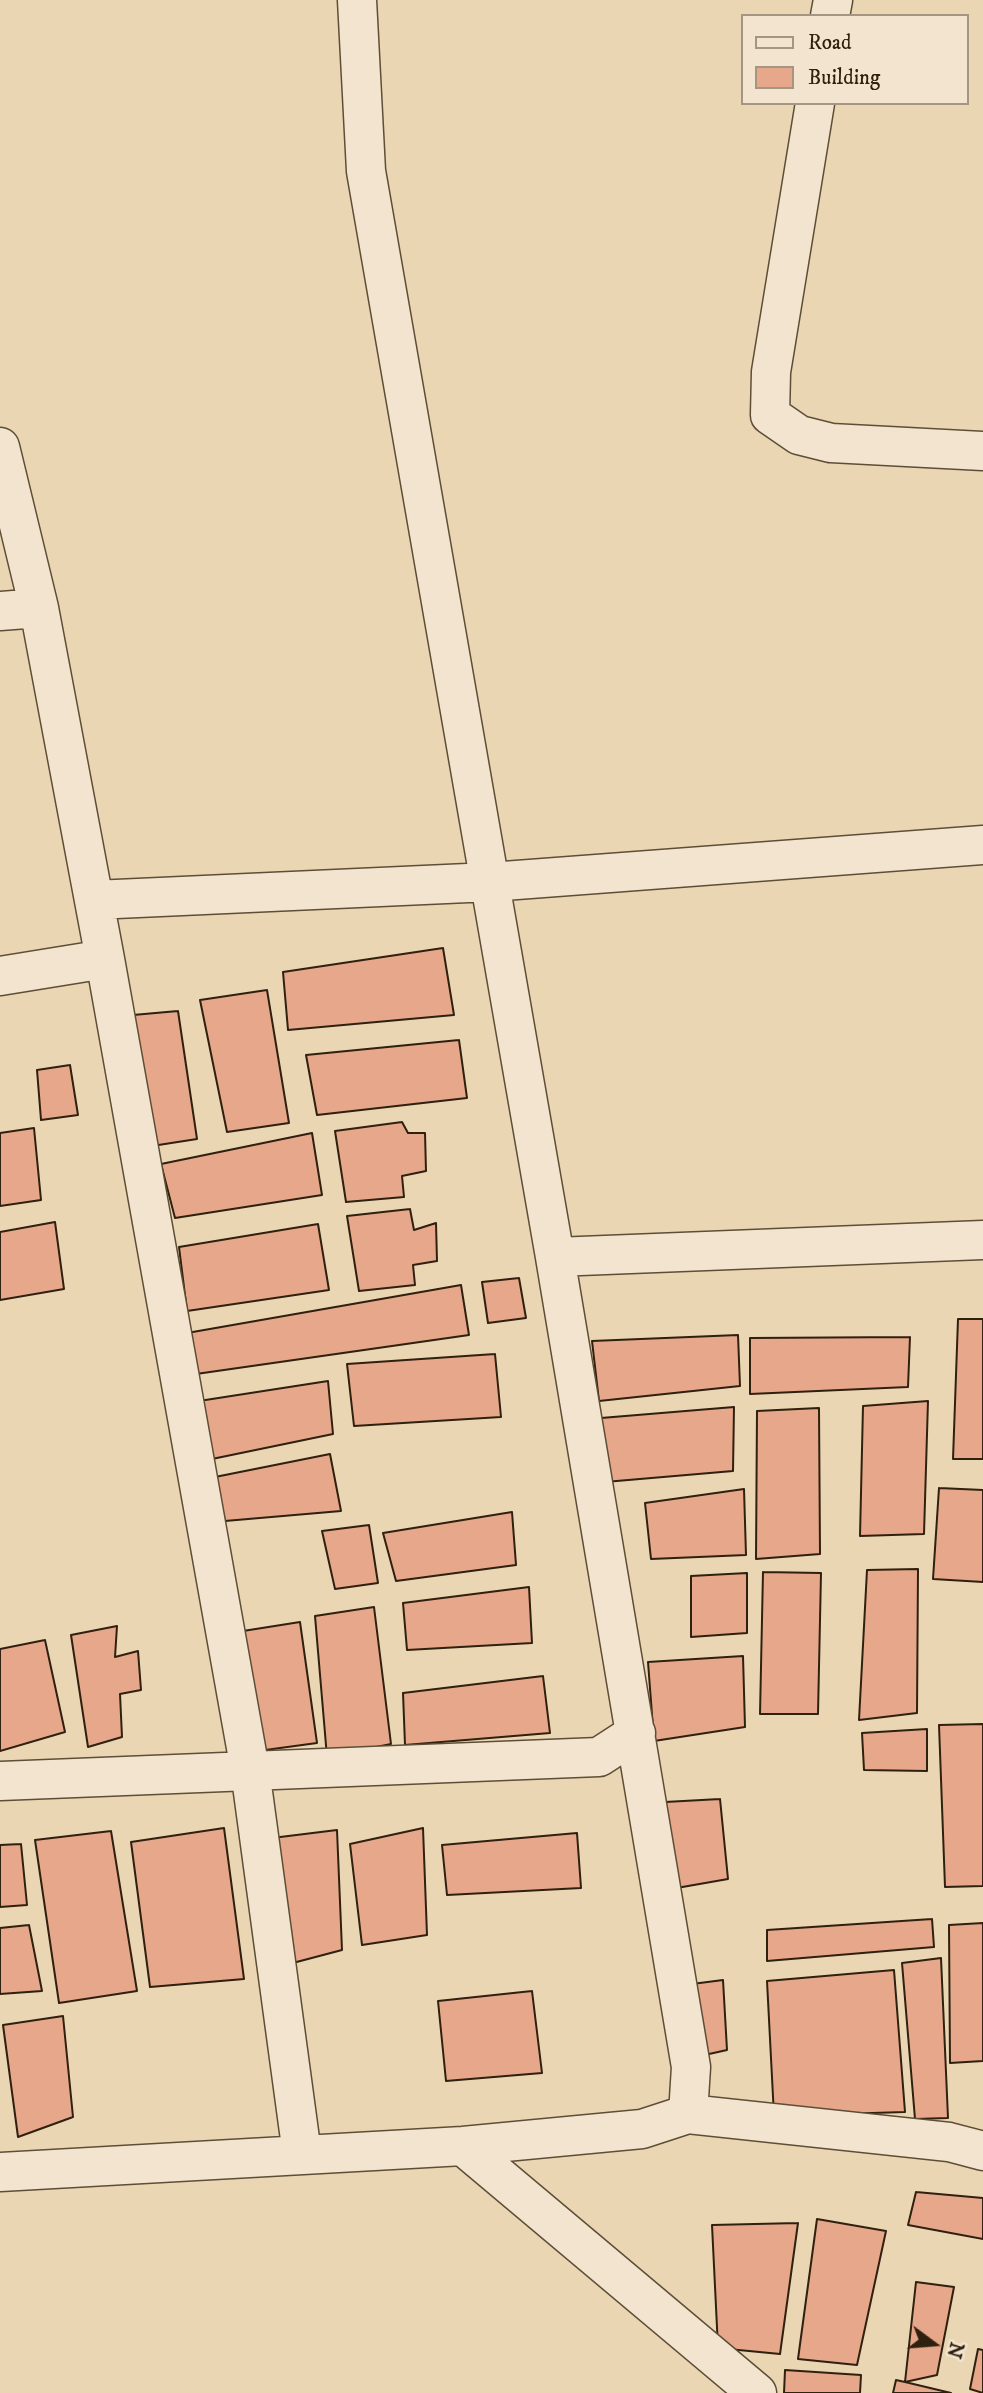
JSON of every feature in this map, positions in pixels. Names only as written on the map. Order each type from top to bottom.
[{"type":"street","points":[[356,0],[366,171],[636,1733],[691,2067],[688,2115]]},
{"type":"street","points":[[815,105],[771,372],[770,415],[799,435],[831,443],[983,451]]},
{"type":"street","points":[[0,447],[39,608],[105,959],[250,1770],[302,2154]]},
{"type":"street","points":[[0,611],[39,608]]},
{"type":"street","points":[[94,900],[490,881],[983,845]]},
{"type":"street","points":[[0,976],[105,959]]},
{"type":"street","points":[[555,1257],[983,1240]]},
{"type":"street","points":[[0,1781],[599,1757],[636,1733]]},
{"type":"street","points":[[0,2172],[463,2146],[642,2129],[688,2115],[949,2142],[983,2151]]},
{"type":"street","points":[[463,2146],[757,2393]]},
{"type":"building","points":[[443,948],[454,1015],[288,1030],[283,972]]},
{"type":"building","points":[[267,990],[289,1123],[227,1132],[200,1000]]},
{"type":"building","points":[[178,1011],[197,1139],[152,1146],[133,1015]]},
{"type":"building","points":[[459,1040],[467,1098],[317,1115],[306,1055]]},
{"type":"building","points":[[70,1065],[78,1115],[41,1120],[37,1070]]},
{"type":"building","points":[[402,1122],[408,1133],[425,1133],[426,1171],[402,1176],[404,1197],[346,1202],[335,1131]]},
{"type":"building","points":[[34,1128],[41,1200],[0,1206],[0,1133]]},
{"type":"building","points":[[312,1133],[322,1195],[175,1218],[161,1164]]},
{"type":"building","points":[[410,1209],[414,1230],[436,1223],[437,1261],[413,1265],[415,1285],[359,1291],[347,1216]]},
{"type":"building","points":[[55,1222],[64,1289],[0,1300],[0,1232]]},
{"type":"building","points":[[318,1224],[329,1290],[187,1311],[179,1247]]},
{"type":"building","points":[[519,1278],[526,1318],[488,1323],[482,1282]]},
{"type":"building","points":[[461,1285],[469,1335],[196,1374],[187,1333]]},
{"type":"building","points":[[958,1319],[983,1319],[983,1459],[953,1459]]},
{"type":"building","points":[[738,1335],[740,1386],[599,1401],[592,1341]]},
{"type":"building","points":[[910,1337],[908,1387],[750,1394],[750,1338]]},
{"type":"building","points":[[495,1354],[501,1417],[354,1426],[347,1364]]},
{"type":"building","points":[[328,1381],[333,1434],[212,1459],[199,1401]]},
{"type":"building","points":[[928,1401],[924,1534],[860,1536],[863,1406]]},
{"type":"building","points":[[734,1407],[733,1471],[605,1482],[601,1418]]},
{"type":"building","points":[[819,1408],[820,1554],[756,1559],[757,1411]]},
{"type":"building","points":[[330,1454],[341,1511],[225,1521],[215,1477]]},
{"type":"building","points":[[939,1488],[983,1490],[983,1582],[933,1579]]},
{"type":"building","points":[[744,1489],[746,1555],[651,1559],[645,1503]]},
{"type":"building","points":[[512,1512],[516,1565],[396,1581],[383,1533]]},
{"type":"building","points":[[369,1525],[378,1583],[335,1589],[322,1531]]},
{"type":"building","points":[[918,1569],[917,1713],[859,1720],[867,1570]]},
{"type":"building","points":[[763,1572],[821,1573],[818,1714],[760,1714]]},
{"type":"building","points":[[747,1573],[747,1633],[691,1637],[691,1576]]},
{"type":"building","points":[[529,1587],[532,1643],[407,1650],[403,1603]]},
{"type":"building","points":[[374,1607],[391,1744],[327,1757],[315,1616]]},
{"type":"building","points":[[300,1622],[317,1743],[258,1751],[243,1631]]},
{"type":"building","points":[[117,1626],[115,1657],[138,1651],[141,1690],[120,1694],[122,1737],[88,1747],[71,1635]]},
{"type":"building","points":[[45,1640],[65,1732],[0,1751],[0,1649]]},
{"type":"building","points":[[743,1656],[745,1727],[654,1741],[648,1662]]},
{"type":"building","points":[[543,1676],[550,1733],[405,1745],[403,1693]]},
{"type":"building","points":[[983,1724],[983,1886],[945,1887],[939,1725]]},
{"type":"building","points":[[927,1729],[927,1771],[864,1770],[862,1733]]},
{"type":"building","points":[[720,1799],[728,1879],[671,1889],[665,1802]]},
{"type":"building","points":[[224,1828],[244,1979],[150,1987],[131,1842]]},
{"type":"building","points":[[423,1828],[427,1935],[362,1945],[350,1844]]},
{"type":"building","points":[[337,1830],[342,1950],[289,1964],[272,1838]]},
{"type":"building","points":[[111,1831],[137,1991],[59,2003],[35,1840]]},
{"type":"building","points":[[577,1833],[581,1888],[447,1895],[442,1845]]},
{"type":"building","points":[[21,1844],[27,1905],[0,1907],[0,1845]]},
{"type":"building","points":[[932,1919],[934,1947],[767,1961],[767,1930]]},
{"type":"building","points":[[983,1923],[983,2061],[950,2063],[949,1925]]},
{"type":"building","points":[[29,1925],[42,1991],[0,1994],[0,1928]]},
{"type":"building","points":[[941,1958],[948,2118],[915,2119],[902,1963]]},
{"type":"building","points":[[894,1970],[905,2112],[774,2116],[767,1981]]},
{"type":"building","points":[[723,1980],[727,2050],[700,2056],[692,1984]]},
{"type":"building","points":[[532,1991],[542,2073],[446,2081],[438,2001]]},
{"type":"building","points":[[63,2016],[73,2117],[18,2137],[3,2025]]},
{"type":"building","points":[[916,2192],[983,2198],[983,2239],[908,2225]]},
{"type":"building","points":[[817,2219],[886,2231],[857,2365],[798,2359]]},
{"type":"building","points":[[798,2223],[780,2354],[718,2348],[712,2225]]},
{"type":"building","points":[[916,2282],[954,2287],[937,2375],[905,2382]]},
{"type":"building","points":[[978,2349],[983,2350],[983,2393],[970,2389]]},
{"type":"building","points":[[785,2370],[861,2375],[860,2393],[784,2393]]},
{"type":"building","points":[[896,2380],[905,2382],[951,2393],[893,2393]]}]
